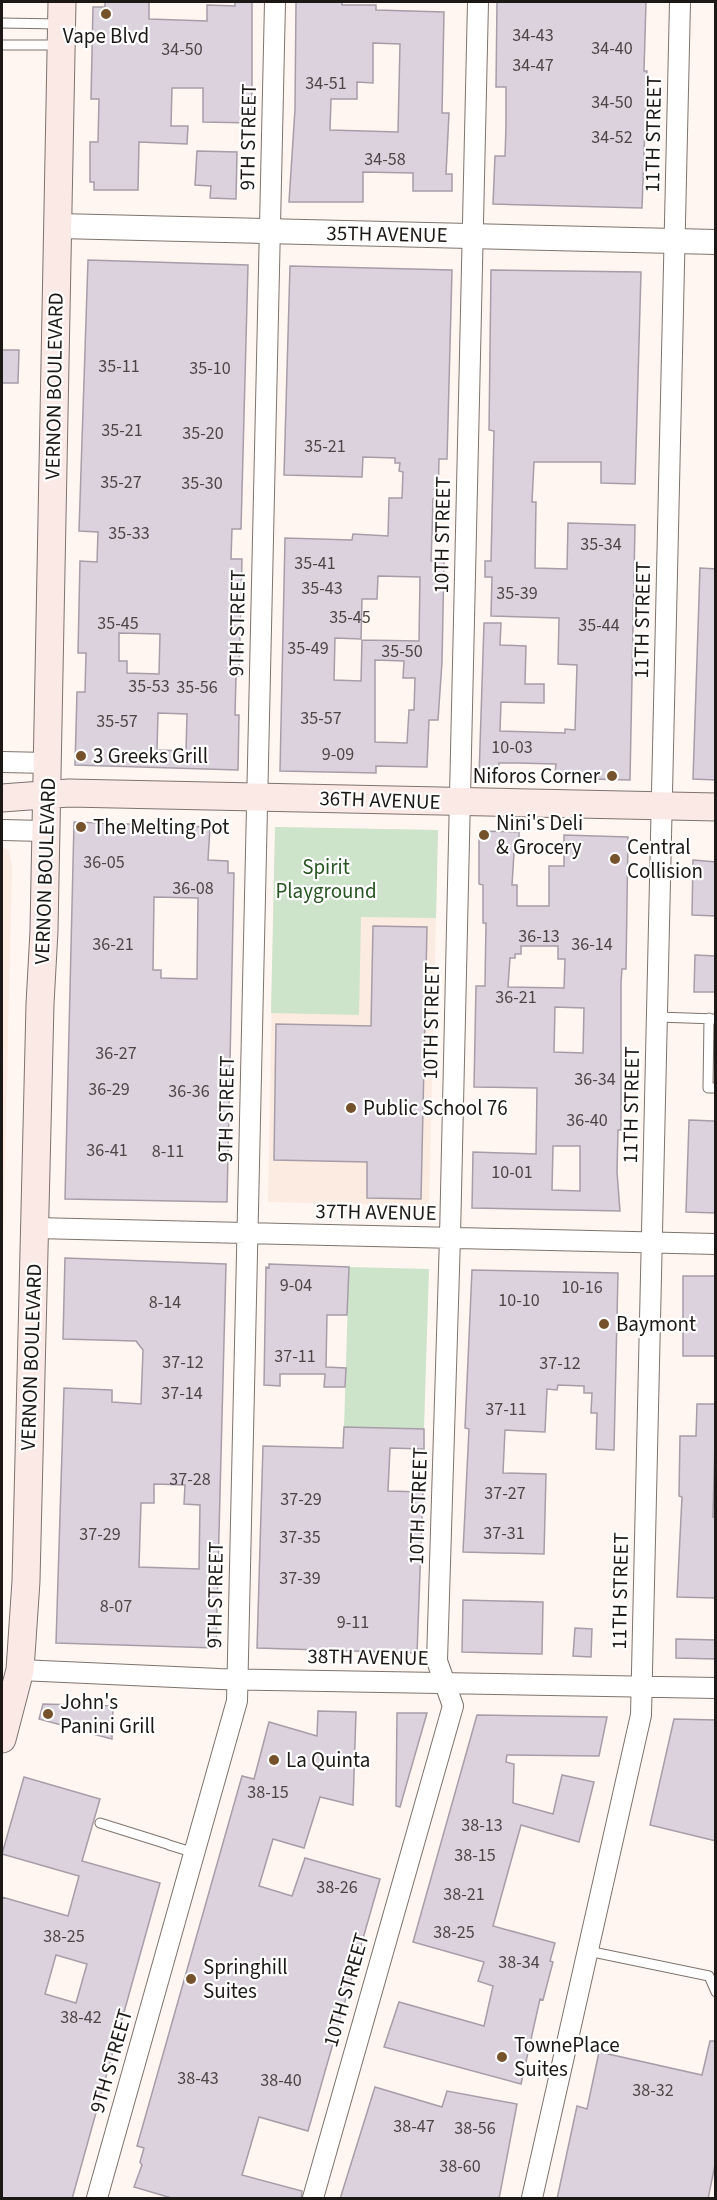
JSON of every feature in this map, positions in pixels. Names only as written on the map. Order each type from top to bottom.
[{"type":"main road","name":"VERNON BOULEVARD","points":[[2,1738],[20,1670],[26,1581],[45,796],[48,763],[62,24]]},
{"type":"main road","name":"36TH AVENUE","points":[[2,798],[69,793],[716,807]]},
{"type":"street","name":"9TH STREET","points":[[97,2199],[237,1701],[276,2]]},
{"type":"street","name":"10TH STREET","points":[[313,2199],[453,1706],[437,1656],[450,1237],[478,2]]},
{"type":"street","name":"11TH STREET","points":[[532,2199],[640,1715],[642,1687],[680,2]]},
{"type":"street","name":"35TH AVENUE","points":[[58,226],[716,242]]},
{"type":"street","points":[[2,762],[48,763]]},
{"type":"street","points":[[2,830],[45,831]]},
{"type":"street","name":"37TH AVENUE","points":[[35,1228],[716,1244]]},
{"type":"street","name":"38TH AVENUE","points":[[20,1670],[237,1678],[716,1688]]},
{"type":"lane","points":[[2,23],[62,24]]},
{"type":"lane","points":[[2,45],[62,24]]},
{"type":"lane","points":[[657,1017],[712,1018],[708,1088],[716,1088]]},
{"type":"lane","points":[[100,1823],[195,1852]]},
{"type":"lane","points":[[588,1951],[709,1976],[716,1992]]},
{"type":"shaded area","name":"Public School 76","points":[[275,827],[438,830],[429,1206],[268,1202]]},
{"type":"shaded area","points":[[2,847],[9,851],[12,867],[2,1290]]},
{"type":"green space","name":"Spirit Playground","points":[[275,827],[438,830],[436,918],[361,917],[359,1015],[271,1013]]},
{"type":"green space","points":[[349,1267],[429,1269],[424,1429],[344,1427]]},
{"type":"building","points":[[105,2],[149,2],[149,19],[207,21],[207,5],[235,6],[235,2],[252,2],[252,123],[203,122],[203,88],[172,88],[171,126],[188,126],[187,144],[139,142],[138,190],[94,190],[94,182],[90,182],[90,142],[98,142],[99,99],[91,99],[93,7],[105,7]]},
{"type":"building","points":[[296,2],[342,2],[342,5],[376,5],[376,10],[444,12],[442,113],[449,113],[446,174],[452,174],[452,191],[413,191],[413,173],[363,172],[363,202],[289,202],[295,109]],"holes":[[[373,43],[400,44],[398,132],[330,130],[331,99],[357,99],[357,82],[373,83]]]},
{"type":"building","points":[[497,2],[646,2],[644,71],[647,71],[642,208],[493,204],[495,156],[505,156],[506,126],[506,87],[496,87]]},
{"type":"building","points":[[197,151],[237,152],[236,199],[210,198],[211,186],[195,185]]},
{"type":"building","points":[[88,260],[248,265],[241,529],[232,529],[231,559],[242,559],[239,676],[236,676],[235,715],[239,715],[238,770],[75,765],[77,692],[85,692],[86,653],[78,653],[80,561],[97,562],[98,532],[79,531]],"holes":[[[119,633],[160,634],[159,674],[127,673],[127,661],[119,661]],[[158,713],[187,714],[186,751],[157,750]]]},
{"type":"building","points":[[290,266],[452,270],[447,459],[439,459],[438,499],[433,499],[431,561],[444,561],[442,662],[438,720],[429,720],[427,767],[376,766],[376,773],[280,771],[285,538],[352,540],[353,534],[388,536],[389,498],[402,498],[403,472],[399,471],[400,463],[395,463],[395,458],[363,457],[362,477],[284,475]],"holes":[[[378,576],[420,577],[419,641],[362,640],[361,681],[334,680],[335,638],[361,639],[362,599],[377,599]],[[375,660],[404,661],[403,678],[415,678],[414,710],[409,710],[407,743],[375,742]]]},
{"type":"building","points":[[491,270],[641,272],[635,484],[601,483],[601,462],[534,462],[532,502],[536,502],[535,568],[567,569],[568,523],[635,525],[630,780],[593,779],[593,776],[555,773],[556,764],[517,763],[499,763],[498,777],[479,777],[484,623],[501,623],[500,645],[526,646],[525,684],[544,684],[544,703],[501,702],[500,731],[565,733],[565,729],[575,730],[577,665],[558,664],[559,618],[491,616],[492,577],[485,577],[485,561],[491,561],[494,431],[489,430]]},
{"type":"building","points":[[2,350],[19,350],[18,383],[2,383]]},
{"type":"building","points":[[700,568],[716,569],[716,780],[693,779]]},
{"type":"building","points":[[74,822],[210,827],[208,860],[228,861],[228,873],[234,873],[227,1202],[65,1199]],"holes":[[[154,897],[198,898],[197,979],[161,978],[161,970],[153,970]]]},
{"type":"building","points":[[479,831],[519,832],[519,853],[514,853],[512,885],[517,885],[517,906],[549,906],[549,866],[564,866],[564,835],[628,837],[626,969],[622,969],[621,982],[621,1130],[618,1130],[617,1172],[620,1211],[472,1208],[473,1152],[536,1154],[537,1088],[474,1087],[476,986],[485,986],[486,923],[483,923],[483,885],[479,884]],"holes":[[[521,946],[558,946],[558,959],[565,959],[564,988],[508,987],[510,958],[515,958],[515,954],[521,954]],[[555,1007],[584,1008],[583,1053],[554,1052]],[[553,1146],[580,1146],[580,1191],[552,1190]]]},
{"type":"building","points":[[693,860],[716,862],[716,916],[692,915]]},
{"type":"building","points":[[373,926],[427,927],[421,1199],[367,1198],[367,1162],[274,1160],[276,1024],[371,1026]]},
{"type":"building","points":[[695,955],[716,956],[716,992],[694,992]]},
{"type":"building","points":[[689,1120],[714,1121],[716,1125],[716,1213],[686,1212]]},
{"type":"building","points":[[65,1258],[226,1264],[216,1648],[56,1643],[64,1388],[112,1390],[112,1402],[141,1404],[143,1350],[136,1341],[63,1339]],"holes":[[[154,1484],[185,1485],[184,1504],[200,1505],[199,1569],[139,1567],[141,1503],[154,1503]]]},
{"type":"building","points":[[269,1264],[349,1267],[347,1315],[327,1315],[326,1367],[346,1368],[345,1387],[324,1387],[325,1374],[280,1374],[280,1386],[264,1385],[266,1267],[269,1268]]},
{"type":"building","points":[[472,1270],[618,1273],[614,1450],[596,1449],[597,1413],[591,1413],[592,1393],[584,1393],[584,1386],[558,1385],[557,1390],[547,1389],[545,1432],[505,1430],[503,1473],[546,1474],[544,1554],[463,1552],[469,1429],[465,1428]]},
{"type":"building","points":[[683,1276],[716,1276],[716,1356],[683,1356]]},
{"type":"building","points":[[697,1404],[716,1404],[713,1517],[716,1517],[716,1598],[677,1597],[682,1497],[679,1496],[680,1436],[696,1436]]},
{"type":"building","points":[[344,1427],[424,1429],[424,1449],[390,1448],[388,1491],[423,1492],[417,1653],[257,1648],[263,1446],[343,1448]]},
{"type":"building","points":[[463,1600],[543,1602],[542,1654],[462,1652]]},
{"type":"building","points":[[575,1628],[592,1629],[591,1657],[573,1656]]},
{"type":"building","points":[[676,1639],[716,1640],[716,1659],[676,1658]]},
{"type":"building","points":[[43,1704],[113,1706],[112,1739],[81,1731],[81,1726],[65,1726],[39,1719]]},
{"type":"building","points":[[318,1711],[356,1712],[353,1805],[320,1797],[304,1848],[273,1839],[259,1886],[292,1896],[305,1858],[380,1879],[308,2131],[259,2117],[242,2175],[302,2191],[301,2199],[175,2199],[134,2187],[142,2165],[140,2162],[144,2148],[137,2146],[242,1776],[254,1779],[269,1722],[317,1736]]},
{"type":"building","points":[[397,1713],[427,1713],[400,1807],[396,1806]]},
{"type":"building","points":[[477,1715],[607,1717],[599,1756],[507,1755],[506,1762],[514,1764],[513,1803],[553,1814],[562,1775],[594,1782],[579,1842],[521,1825],[493,1926],[555,1943],[550,1961],[553,1962],[543,2000],[540,1999],[521,2084],[384,2047],[399,2002],[484,2026],[493,1986],[478,1981],[484,1962],[413,1942]]},
{"type":"building","points":[[674,1719],[716,1720],[716,1841],[650,1825]]},
{"type":"building","points":[[24,1777],[100,1799],[82,1861],[160,1883],[72,2199],[2,2199],[2,1897],[68,1916],[79,1876],[2,1854]],"holes":[[[56,1955],[87,1964],[76,2003],[45,1994]]]},
{"type":"building","points":[[710,2041],[716,2041],[716,2160],[708,2199],[557,2199],[577,2106],[587,2109],[599,2052],[702,2075]]},
{"type":"building","points":[[375,2087],[442,2107],[447,2091],[517,2104],[499,2199],[340,2199]]},
{"type":"place","name":"Vape Blvd","points":[[106,14]]},
{"type":"place","name":"3 Greeks Grill","points":[[81,756]]},
{"type":"place","name":"Niforos Corner","points":[[612,776]]},
{"type":"place","name":"The Melting Pot","points":[[81,827]]},
{"type":"place","name":"Nini's Deli & Grocery","points":[[484,835]]},
{"type":"place","name":"Central Collision","points":[[615,859]]},
{"type":"place","name":"Public School 76","points":[[351,1108]]},
{"type":"place","name":"Baymont","points":[[604,1324]]},
{"type":"place","name":"John's Panini Grill","points":[[48,1714]]},
{"type":"place","name":"La Quinta","points":[[274,1760]]},
{"type":"place","name":"Springhill Suites","points":[[191,1979]]},
{"type":"place","name":"TownePlace Suites","points":[[502,2057]]}]
